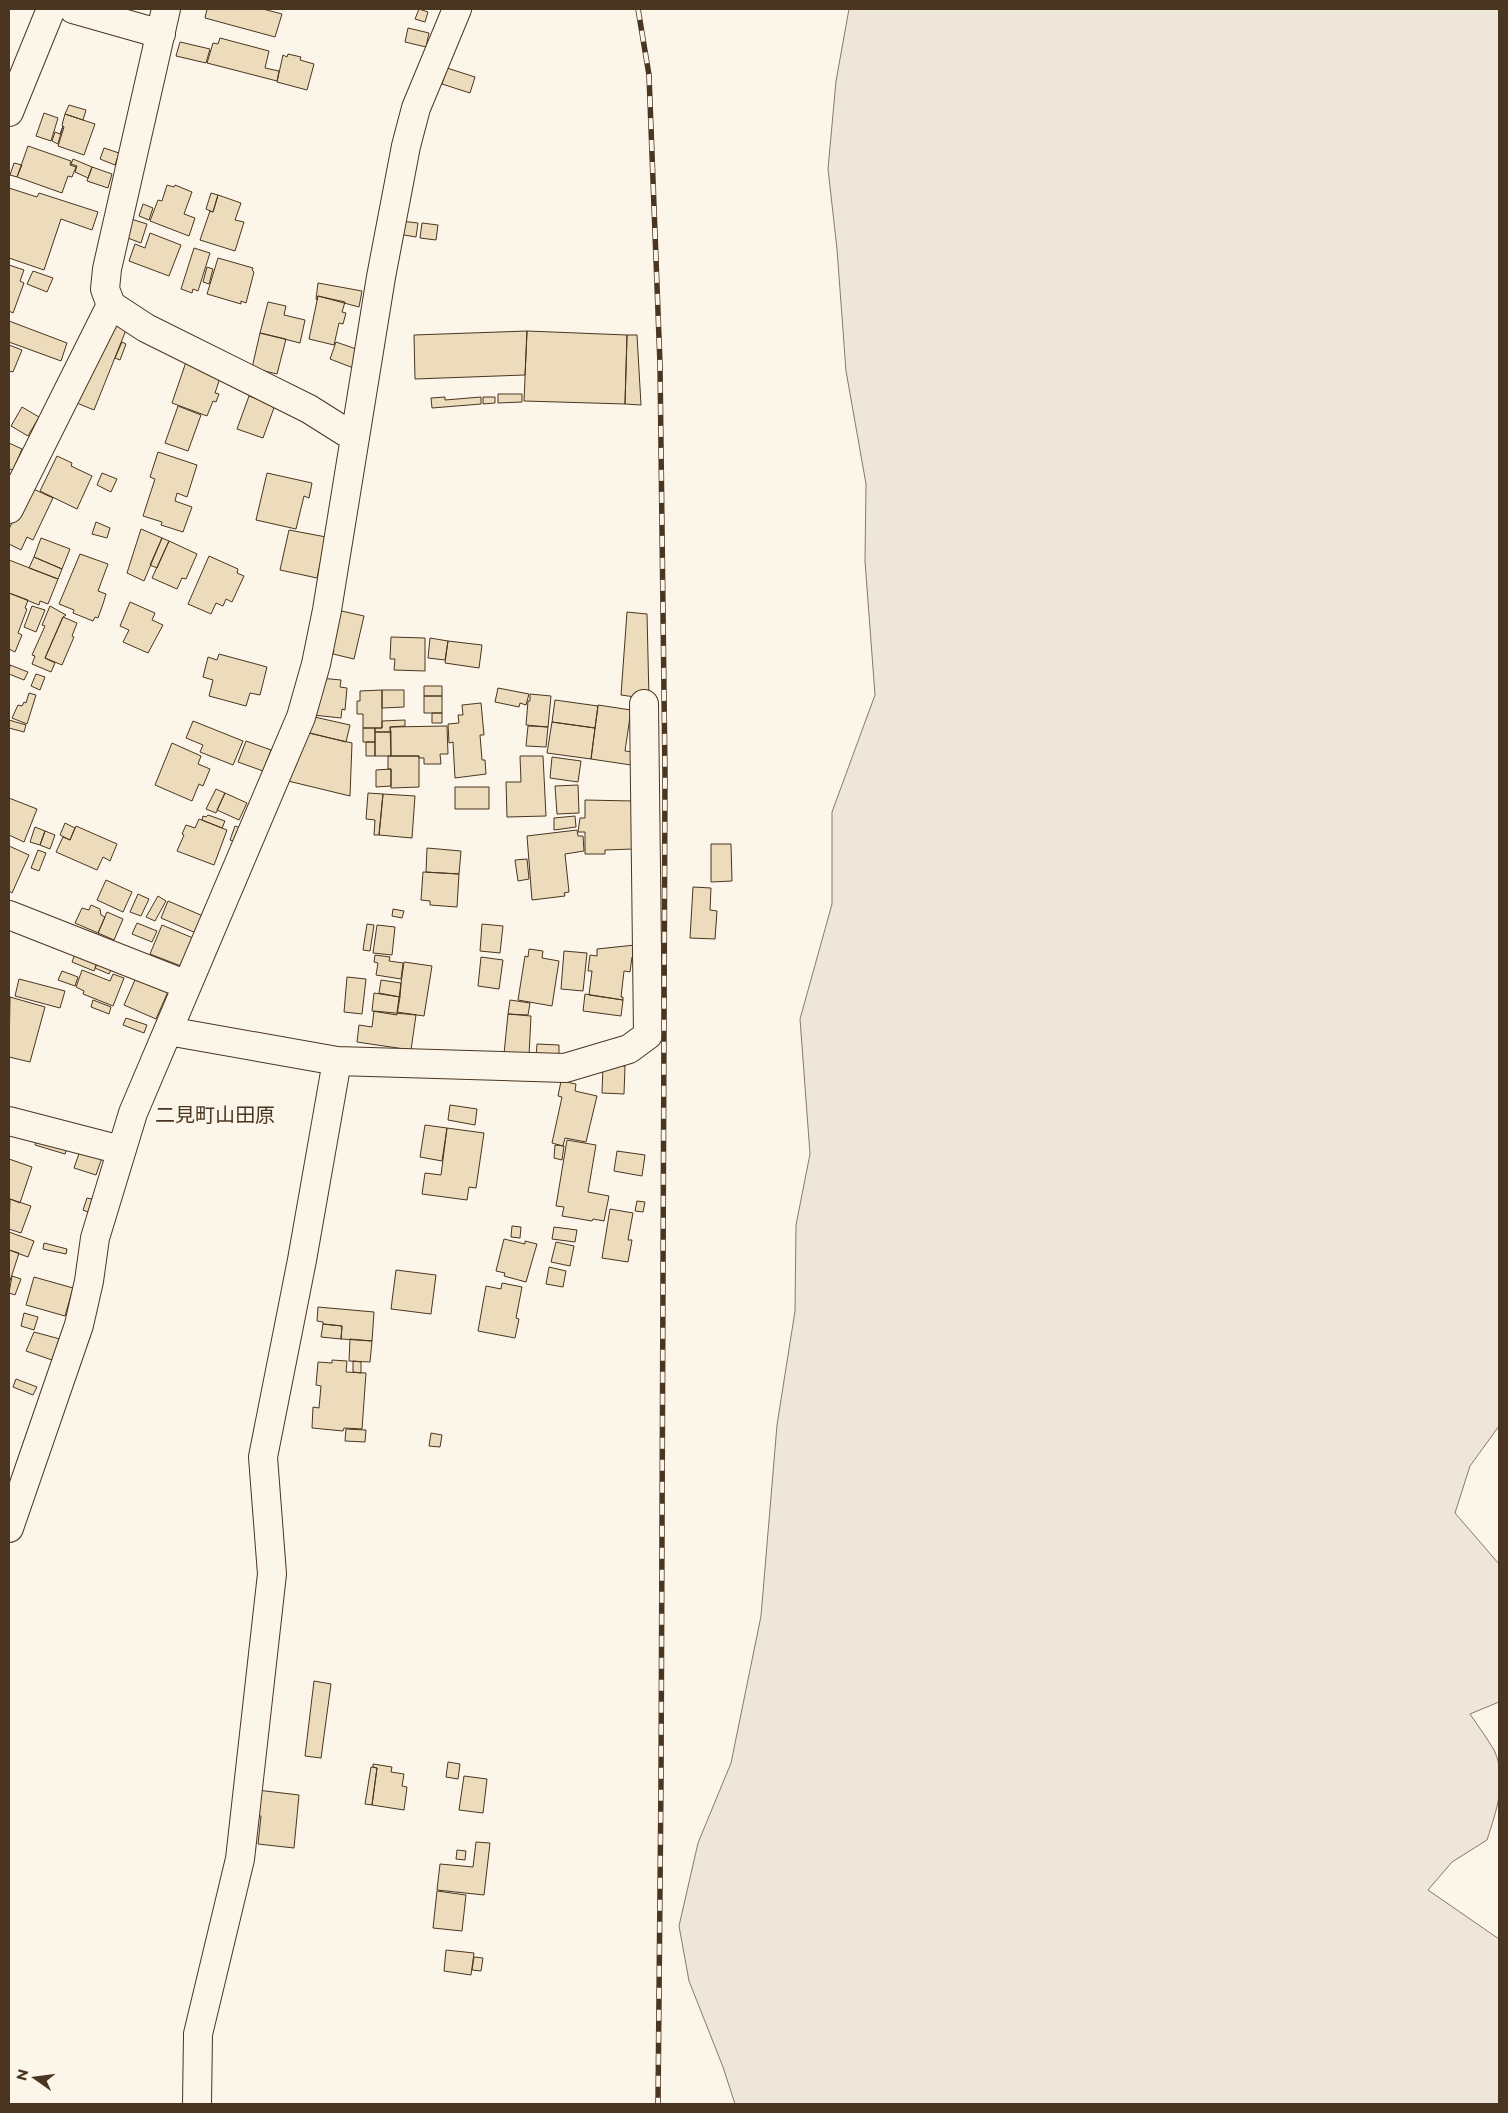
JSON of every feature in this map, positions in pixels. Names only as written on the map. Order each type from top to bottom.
[{"type":"street","points":[[9,112],[51,9]]},
{"type":"street","points":[[73,9],[164,21],[106,268],[105,289],[111,305],[146,328],[309,409],[355,438]]},
{"type":"street","points":[[9,1524],[78,1325],[89,1280],[95,1238],[133,1114],[301,717],[316,664],[327,610],[381,277],[406,146],[416,108],[457,9]]},
{"type":"street","points":[[9,509],[111,305]]},
{"type":"street","points":[[168,1031],[337,1060],[566,1068],[629,1049],[648,1035],[644,704]]},
{"type":"street","points":[[9,915],[187,985]]},
{"type":"street","points":[[197,2104],[198,2034],[240,1859],[272,1574],[263,1457],[302,1260],[337,1060]]},
{"type":"street","points":[[9,1121],[121,1150]]},
{"type":"shaded area","points":[[849,9],[1499,9],[1499,1426],[1470,1466],[1455,1513],[1499,1564],[1499,1702],[1470,1714],[1494,1750],[1500,1772],[1500,1784],[1497,1807],[1487,1840],[1452,1862],[1428,1890],[1499,1939],[1499,2104],[735,2104],[723,2067],[689,1981],[679,1926],[698,1843],[731,1763],[761,1616],[777,1425],[795,1311],[796,1225],[810,1154],[800,1019],[832,904],[832,812],[875,695],[865,561],[866,484],[846,371],[837,249],[828,169],[836,81]]},
{"type":"building","points":[[207,9],[263,9],[282,14],[275,37],[205,18]]},
{"type":"building","points":[[419,9],[428,12],[425,22],[415,19]]},
{"type":"building","points":[[408,28],[429,33],[426,47],[405,42]]},
{"type":"building","points":[[220,38],[269,51],[265,68],[279,71],[277,81],[207,63],[213,43],[218,44]]},
{"type":"building","points":[[180,42],[210,49],[206,63],[176,56]]},
{"type":"building","points":[[288,54],[301,57],[300,60],[314,64],[307,90],[277,82],[283,55],[287,57]]},
{"type":"building","points":[[447,68],[475,77],[470,93],[442,84]]},
{"type":"building","points":[[69,105],[86,110],[83,120],[65,114]]},
{"type":"building","points":[[44,113],[58,118],[51,141],[36,136]]},
{"type":"building","points":[[65,114],[95,124],[84,155],[58,146],[64,127],[62,125]]},
{"type":"building","points":[[63,126],[58,144],[52,141],[55,132],[60,134]]},
{"type":"building","points":[[28,146],[71,161],[70,165],[76,167],[72,177],[68,176],[62,193],[17,177]]},
{"type":"building","points":[[104,148],[119,153],[115,165],[100,159]]},
{"type":"building","points":[[73,159],[92,167],[88,178],[75,172],[77,166],[71,164]]},
{"type":"building","points":[[14,163],[22,165],[17,177],[10,175]]},
{"type":"building","points":[[92,167],[112,174],[108,188],[87,181]]},
{"type":"building","points":[[167,185],[174,187],[175,185],[192,192],[184,214],[195,218],[189,236],[150,221],[158,200],[162,201]]},
{"type":"building","points":[[9,188],[37,197],[39,193],[98,212],[92,230],[61,219],[44,270],[9,258]]},
{"type":"building","points":[[211,193],[218,195],[213,212],[206,209]]},
{"type":"building","points":[[218,195],[241,203],[235,220],[244,222],[235,251],[200,240],[210,211],[213,212]]},
{"type":"building","points":[[143,204],[153,208],[149,220],[139,216]]},
{"type":"building","points":[[131,219],[147,224],[141,243],[125,237]]},
{"type":"building","points":[[401,221],[418,223],[416,237],[398,234]]},
{"type":"building","points":[[422,223],[438,225],[436,240],[420,238]]},
{"type":"building","points":[[150,233],[181,245],[169,276],[129,261],[135,244],[145,248]]},
{"type":"building","points":[[194,248],[210,253],[198,291],[193,289],[192,293],[181,289]]},
{"type":"building","points":[[218,258],[253,268],[254,272],[246,303],[241,301],[241,304],[207,294]]},
{"type":"building","points":[[9,265],[24,270],[20,281],[24,283],[13,313],[9,311]]},
{"type":"building","points":[[207,267],[213,269],[209,284],[203,282]]},
{"type":"building","points":[[33,271],[53,278],[47,292],[27,284]]},
{"type":"building","points":[[318,283],[362,291],[359,307],[318,296],[317,300]]},
{"type":"building","points":[[318,296],[345,302],[342,312],[346,313],[343,324],[339,323],[334,345],[309,339]]},
{"type":"building","points":[[268,302],[286,306],[284,315],[305,320],[300,343],[260,333]]},
{"type":"building","points":[[103,320],[126,330],[94,410],[67,399]]},
{"type":"building","points":[[9,321],[67,343],[61,361],[9,342]]},
{"type":"building","points":[[527,331],[627,335],[625,404],[524,401]]},
{"type":"building","points":[[527,331],[525,375],[415,379],[414,335]]},
{"type":"building","points":[[260,333],[286,339],[277,374],[252,368]]},
{"type":"building","points":[[627,335],[637,335],[641,405],[625,404]]},
{"type":"building","points":[[122,342],[126,344],[120,360],[115,358]]},
{"type":"building","points":[[336,342],[362,351],[356,369],[330,359]]},
{"type":"building","points":[[9,345],[22,350],[13,372],[9,371]]},
{"type":"building","points":[[186,362],[200,367],[199,370],[220,378],[215,393],[219,394],[216,402],[213,401],[207,416],[172,403]]},
{"type":"building","points":[[498,394],[522,394],[522,402],[498,403]]},
{"type":"building","points":[[249,396],[275,405],[263,438],[237,429]]},
{"type":"building","points":[[445,397],[445,400],[481,397],[481,404],[432,408],[431,398]]},
{"type":"building","points":[[483,397],[495,397],[495,403],[483,404]]},
{"type":"building","points":[[178,406],[201,415],[188,451],[165,443]]},
{"type":"building","points":[[22,407],[39,417],[28,436],[11,426]]},
{"type":"building","points":[[9,443],[22,449],[13,470],[9,469]]},
{"type":"building","points":[[158,452],[197,465],[187,497],[177,493],[175,501],[192,507],[183,532],[161,525],[162,522],[143,516],[155,479],[150,477]]},
{"type":"building","points":[[57,456],[72,463],[71,466],[92,476],[77,509],[40,491]]},
{"type":"building","points":[[102,473],[117,479],[111,492],[97,485]]},
{"type":"building","points":[[267,473],[312,483],[309,498],[304,496],[296,529],[256,520]]},
{"type":"building","points":[[29,487],[53,498],[33,540],[27,537],[21,550],[9,544],[9,529]]},
{"type":"building","points":[[96,522],[110,528],[107,538],[92,534]]},
{"type":"building","points":[[141,529],[162,538],[144,581],[127,573]]},
{"type":"building","points":[[289,530],[326,537],[317,578],[280,570]]},
{"type":"building","points":[[41,538],[70,549],[62,569],[34,557]]},
{"type":"building","points":[[162,538],[169,541],[157,568],[150,565]]},
{"type":"building","points":[[169,541],[197,554],[186,579],[182,578],[177,589],[152,578]]},
{"type":"building","points":[[80,554],[108,564],[98,591],[106,594],[98,618],[95,617],[93,621],[73,613],[74,610],[59,604]]},
{"type":"building","points":[[209,556],[238,569],[237,573],[244,576],[232,602],[226,599],[223,606],[216,603],[211,614],[188,604]]},
{"type":"building","points":[[34,557],[62,569],[58,579],[29,568]]},
{"type":"building","points":[[9,560],[58,579],[48,604],[40,601],[39,605],[9,593]]},
{"type":"building","points":[[9,593],[28,600],[25,608],[27,609],[18,633],[22,635],[15,652],[9,649]]},
{"type":"building","points":[[130,602],[155,613],[152,620],[163,625],[148,653],[123,642],[129,630],[120,626]]},
{"type":"building","points":[[32,606],[45,610],[36,632],[24,627]]},
{"type":"building","points":[[50,606],[66,615],[63,617],[45,658],[55,663],[51,672],[32,664],[35,656],[32,655],[45,626],[42,625]]},
{"type":"building","points":[[337,610],[364,616],[354,659],[333,654],[334,650],[328,648]]},
{"type":"building","points":[[627,612],[647,614],[649,699],[621,695]]},
{"type":"building","points":[[63,617],[77,623],[72,636],[74,637],[62,665],[45,658]]},
{"type":"building","points":[[391,637],[425,638],[425,671],[394,670],[395,659],[390,659]]},
{"type":"building","points":[[430,638],[448,641],[445,660],[428,658]]},
{"type":"building","points":[[448,641],[482,645],[479,668],[445,663]]},
{"type":"building","points":[[219,654],[267,667],[260,695],[250,693],[246,706],[209,696],[213,680],[203,677],[208,657],[217,660]]},
{"type":"building","points":[[10,665],[28,672],[24,680],[9,674]]},
{"type":"building","points":[[36,674],[45,677],[40,690],[31,686]]},
{"type":"building","points":[[320,678],[341,680],[340,687],[347,688],[345,710],[342,709],[341,718],[313,715]]},
{"type":"building","points":[[424,686],[442,686],[442,696],[424,696]]},
{"type":"building","points":[[498,688],[529,694],[526,705],[520,703],[519,707],[495,702]]},
{"type":"building","points":[[382,690],[404,690],[404,707],[382,708]]},
{"type":"building","points":[[382,690],[382,728],[363,728],[363,714],[357,714],[357,701],[360,701],[360,691]]},
{"type":"building","points":[[29,693],[36,695],[27,724],[12,718],[18,705],[22,706],[24,702],[26,703]]},
{"type":"building","points":[[530,694],[551,696],[548,727],[526,725]]},
{"type":"building","points":[[424,696],[442,696],[442,713],[424,713]]},
{"type":"building","points":[[555,700],[598,706],[595,728],[552,722]]},
{"type":"building","points":[[481,703],[484,735],[480,735],[482,760],[485,760],[486,774],[455,778],[453,742],[449,743],[448,724],[459,723],[458,715],[463,715],[462,705]]},
{"type":"building","points":[[598,705],[631,710],[625,751],[633,752],[631,765],[591,759]]},
{"type":"building","points":[[432,713],[442,713],[442,723],[432,723]]},
{"type":"building","points":[[310,716],[350,725],[346,742],[306,732]]},
{"type":"building","points":[[9,720],[26,725],[24,732],[9,728]]},
{"type":"building","points":[[405,720],[405,726],[390,727],[391,732],[375,732],[375,728],[382,728],[382,721]]},
{"type":"building","points":[[193,721],[243,741],[233,765],[200,752],[203,745],[186,738]]},
{"type":"building","points":[[552,722],[595,728],[591,759],[547,753]]},
{"type":"building","points":[[447,726],[448,754],[440,754],[441,764],[424,764],[424,758],[419,758],[419,756],[391,756],[390,727]]},
{"type":"building","points":[[528,726],[548,727],[546,747],[526,746]]},
{"type":"building","points":[[363,728],[375,728],[375,742],[363,742]]},
{"type":"building","points":[[304,732],[352,743],[350,796],[284,780]]},
{"type":"building","points":[[375,732],[391,732],[391,756],[375,756]]},
{"type":"building","points":[[246,741],[271,750],[263,771],[238,762]]},
{"type":"building","points":[[366,742],[375,742],[375,756],[366,756]]},
{"type":"building","points":[[172,743],[201,756],[198,764],[210,769],[203,786],[199,784],[192,801],[155,785]]},
{"type":"building","points":[[388,756],[419,756],[419,787],[391,788],[391,769],[388,769]]},
{"type":"building","points":[[520,756],[543,756],[546,816],[507,817],[506,782],[521,782]]},
{"type":"building","points":[[552,757],[581,761],[578,782],[550,778]]},
{"type":"building","points":[[391,769],[391,786],[376,787],[376,770]]},
{"type":"building","points":[[578,785],[579,813],[557,814],[555,786]]},
{"type":"building","points":[[455,787],[489,787],[489,809],[455,809]]},
{"type":"building","points":[[216,789],[225,793],[216,813],[206,809]]},
{"type":"building","points":[[225,793],[247,803],[239,820],[217,810]]},
{"type":"building","points":[[368,793],[383,794],[379,835],[374,835],[375,820],[366,819]]},
{"type":"building","points":[[383,794],[415,796],[412,838],[379,835]]},
{"type":"building","points":[[9,798],[37,809],[24,842],[9,835]]},
{"type":"building","points":[[585,800],[633,801],[633,849],[605,850],[605,854],[585,854],[585,832],[578,832],[580,818],[585,818]]},
{"type":"building","points":[[208,815],[225,821],[222,828],[202,820],[203,816],[206,817]]},
{"type":"building","points":[[575,816],[576,827],[554,830],[554,818]]},
{"type":"building","points":[[199,819],[227,830],[214,865],[177,851],[186,825],[195,828]]},
{"type":"building","points":[[65,823],[75,828],[70,840],[60,835]]},
{"type":"building","points":[[76,826],[117,844],[110,861],[103,857],[97,870],[56,852],[63,837],[70,840]]},
{"type":"building","points":[[235,826],[241,828],[235,842],[230,840]]},
{"type":"building","points":[[35,827],[45,831],[40,845],[30,842]]},
{"type":"building","points":[[577,830],[578,836],[583,836],[584,851],[565,854],[569,892],[564,893],[565,896],[532,900],[527,836]]},
{"type":"building","points":[[45,831],[55,835],[50,849],[40,845]]},
{"type":"building","points":[[711,844],[731,844],[732,881],[711,882]]},
{"type":"building","points":[[9,846],[29,855],[12,893],[9,891]]},
{"type":"building","points":[[427,848],[461,851],[459,874],[426,872]]},
{"type":"building","points":[[38,850],[46,853],[39,871],[31,868]]},
{"type":"building","points":[[527,859],[529,879],[518,881],[515,860]]},
{"type":"building","points":[[423,872],[459,874],[457,907],[430,905],[430,901],[421,900]]},
{"type":"building","points":[[106,880],[132,892],[123,912],[97,900]]},
{"type":"building","points":[[693,887],[711,888],[710,910],[717,911],[715,939],[690,938]]},
{"type":"building","points":[[138,894],[149,899],[141,916],[130,912]]},
{"type":"building","points":[[158,896],[166,901],[155,921],[146,917]]},
{"type":"building","points":[[168,901],[203,916],[196,933],[161,918]]},
{"type":"building","points":[[91,905],[100,909],[101,915],[105,917],[98,933],[75,923],[82,908],[89,910]]},
{"type":"building","points":[[393,909],[404,911],[402,918],[392,916]]},
{"type":"building","points":[[107,912],[123,919],[114,940],[98,933]]},
{"type":"building","points":[[137,923],[157,931],[152,942],[132,934]]},
{"type":"building","points":[[367,924],[374,925],[370,951],[363,950]]},
{"type":"building","points":[[482,924],[503,926],[500,953],[480,951]]},
{"type":"building","points":[[162,925],[193,938],[181,966],[150,954]]},
{"type":"building","points":[[377,925],[395,927],[392,955],[373,953]]},
{"type":"building","points":[[79,943],[101,953],[94,971],[72,962]]},
{"type":"building","points":[[635,945],[635,957],[632,957],[630,972],[624,971],[621,997],[623,997],[623,1000],[589,995],[592,971],[588,971],[590,955],[597,956],[597,949]]},
{"type":"building","points":[[529,949],[543,951],[542,958],[559,961],[552,1006],[518,1000],[525,956],[528,957]]},
{"type":"building","points":[[564,951],[587,953],[583,991],[561,989]]},
{"type":"building","points":[[101,953],[116,959],[109,974],[95,968]]},
{"type":"building","points":[[375,955],[390,957],[389,961],[403,963],[401,979],[376,975],[378,963],[374,962]]},
{"type":"building","points":[[481,957],[503,960],[499,989],[478,986]]},
{"type":"building","points":[[404,962],[432,966],[424,1016],[397,1012]]},
{"type":"building","points":[[82,970],[110,981],[113,974],[124,978],[113,1006],[83,994],[84,991],[76,987]]},
{"type":"building","points":[[62,971],[78,977],[75,986],[58,980]]},
{"type":"building","points":[[138,973],[170,987],[156,1019],[124,1005]]},
{"type":"building","points":[[347,977],[366,979],[362,1014],[344,1012]]},
{"type":"building","points":[[19,979],[65,991],[60,1008],[15,996]]},
{"type":"building","points":[[381,980],[401,983],[400,997],[379,993]]},
{"type":"building","points":[[374,993],[400,997],[397,1015],[372,1011]]},
{"type":"building","points":[[585,994],[623,1000],[621,1016],[583,1011]]},
{"type":"building","points":[[10,997],[45,1007],[30,1062],[9,1057]]},
{"type":"building","points":[[93,1000],[111,1007],[109,1014],[91,1007]]},
{"type":"building","points":[[510,1000],[530,1003],[528,1015],[508,1014]]},
{"type":"building","points":[[374,1011],[416,1015],[411,1050],[357,1042],[359,1025],[372,1027]]},
{"type":"building","points":[[508,1014],[531,1016],[529,1056],[504,1054]]},
{"type":"building","points":[[126,1018],[147,1025],[144,1033],[123,1025]]},
{"type":"building","points":[[537,1044],[559,1045],[559,1058],[536,1057]]},
{"type":"building","points":[[603,1065],[625,1066],[624,1094],[602,1093]]},
{"type":"building","points":[[561,1081],[576,1084],[575,1091],[597,1096],[586,1142],[565,1138],[563,1146],[552,1143],[562,1097],[558,1096]]},
{"type":"building","points":[[450,1105],[477,1109],[475,1125],[448,1120]]},
{"type":"building","points":[[425,1125],[447,1128],[442,1161],[420,1157]]},
{"type":"building","points":[[447,1128],[484,1133],[476,1188],[469,1187],[467,1200],[422,1194],[425,1173],[441,1175]]},
{"type":"building","points":[[39,1131],[69,1141],[65,1154],[35,1145]]},
{"type":"building","points":[[567,1140],[596,1145],[588,1192],[609,1196],[604,1221],[562,1216],[564,1207],[556,1206]]},
{"type":"building","points":[[82,1145],[104,1152],[96,1175],[74,1168]]},
{"type":"building","points":[[555,1145],[564,1146],[562,1160],[554,1158]]},
{"type":"building","points":[[617,1151],[645,1155],[642,1176],[614,1171]]},
{"type":"building","points":[[9,1159],[32,1167],[20,1203],[10,1199],[9,1203]]},
{"type":"building","points":[[87,1198],[92,1199],[88,1212],[83,1210]]},
{"type":"building","points":[[10,1199],[31,1206],[21,1233],[9,1229]]},
{"type":"building","points":[[637,1201],[645,1202],[643,1212],[635,1211]]},
{"type":"building","points":[[610,1209],[633,1213],[628,1240],[632,1240],[628,1262],[602,1258]]},
{"type":"building","points":[[512,1226],[521,1227],[520,1238],[511,1237]]},
{"type":"building","points":[[554,1227],[577,1230],[575,1242],[552,1239]]},
{"type":"building","points":[[9,1232],[34,1241],[28,1257],[9,1250]]},
{"type":"building","points":[[504,1239],[525,1244],[525,1241],[537,1244],[526,1282],[504,1276],[505,1273],[496,1271]]},
{"type":"building","points":[[556,1242],[574,1246],[570,1266],[551,1262]]},
{"type":"building","points":[[44,1243],[67,1249],[66,1254],[43,1249]]},
{"type":"building","points":[[9,1250],[19,1253],[9,1284]]},
{"type":"building","points":[[549,1267],[566,1271],[563,1287],[546,1284]]},
{"type":"building","points":[[396,1270],[436,1275],[431,1314],[391,1309]]},
{"type":"building","points":[[12,1276],[21,1279],[15,1295],[9,1293]]},
{"type":"building","points":[[34,1277],[73,1288],[65,1316],[26,1305]]},
{"type":"building","points":[[502,1283],[522,1287],[516,1318],[519,1319],[515,1338],[478,1331],[486,1286],[501,1289]]},
{"type":"building","points":[[318,1307],[374,1312],[372,1341],[341,1339],[342,1326],[323,1324],[323,1322],[317,1321]]},
{"type":"building","points":[[24,1313],[38,1317],[34,1330],[21,1326]]},
{"type":"building","points":[[323,1324],[342,1326],[341,1339],[321,1337]]},
{"type":"building","points":[[34,1332],[60,1339],[52,1360],[26,1351]]},
{"type":"building","points":[[350,1339],[372,1341],[370,1362],[349,1361]]},
{"type":"building","points":[[332,1360],[347,1361],[346,1372],[366,1373],[362,1429],[344,1428],[343,1431],[312,1428],[313,1407],[319,1408],[321,1386],[316,1385],[318,1362],[332,1363]]},
{"type":"building","points":[[353,1361],[361,1362],[361,1373],[353,1372]]},
{"type":"building","points":[[16,1379],[37,1387],[33,1395],[13,1387]]},
{"type":"building","points":[[346,1429],[366,1430],[365,1442],[345,1441]]},
{"type":"building","points":[[431,1433],[442,1435],[440,1447],[429,1446]]},
{"type":"building","points":[[314,1681],[331,1684],[321,1758],[305,1756]]},
{"type":"building","points":[[448,1762],[460,1764],[458,1779],[446,1777]]},
{"type":"building","points":[[373,1764],[392,1767],[391,1772],[404,1774],[402,1786],[407,1787],[404,1810],[372,1805],[377,1768],[373,1767]]},
{"type":"building","points":[[371,1767],[377,1768],[372,1805],[365,1804]]},
{"type":"building","points":[[464,1776],[487,1779],[483,1813],[459,1810]]},
{"type":"building","points":[[257,1790],[299,1795],[294,1848],[258,1844],[261,1816],[254,1815]]},
{"type":"building","points":[[476,1842],[490,1843],[484,1895],[437,1890],[440,1864],[473,1867]]},
{"type":"building","points":[[457,1850],[466,1851],[465,1860],[456,1859]]},
{"type":"building","points":[[437,1891],[466,1895],[462,1931],[433,1928]]},
{"type":"building","points":[[446,1950],[474,1953],[471,1975],[444,1971]]},
{"type":"building","points":[[474,1957],[483,1958],[481,1971],[472,1970]]},
{"type":"railway","points":[[638,9],[649,75],[660,364],[665,774],[658,2104]]},
{"type":"district","name":"二見町山田原","points":[[215,1115]]}]
